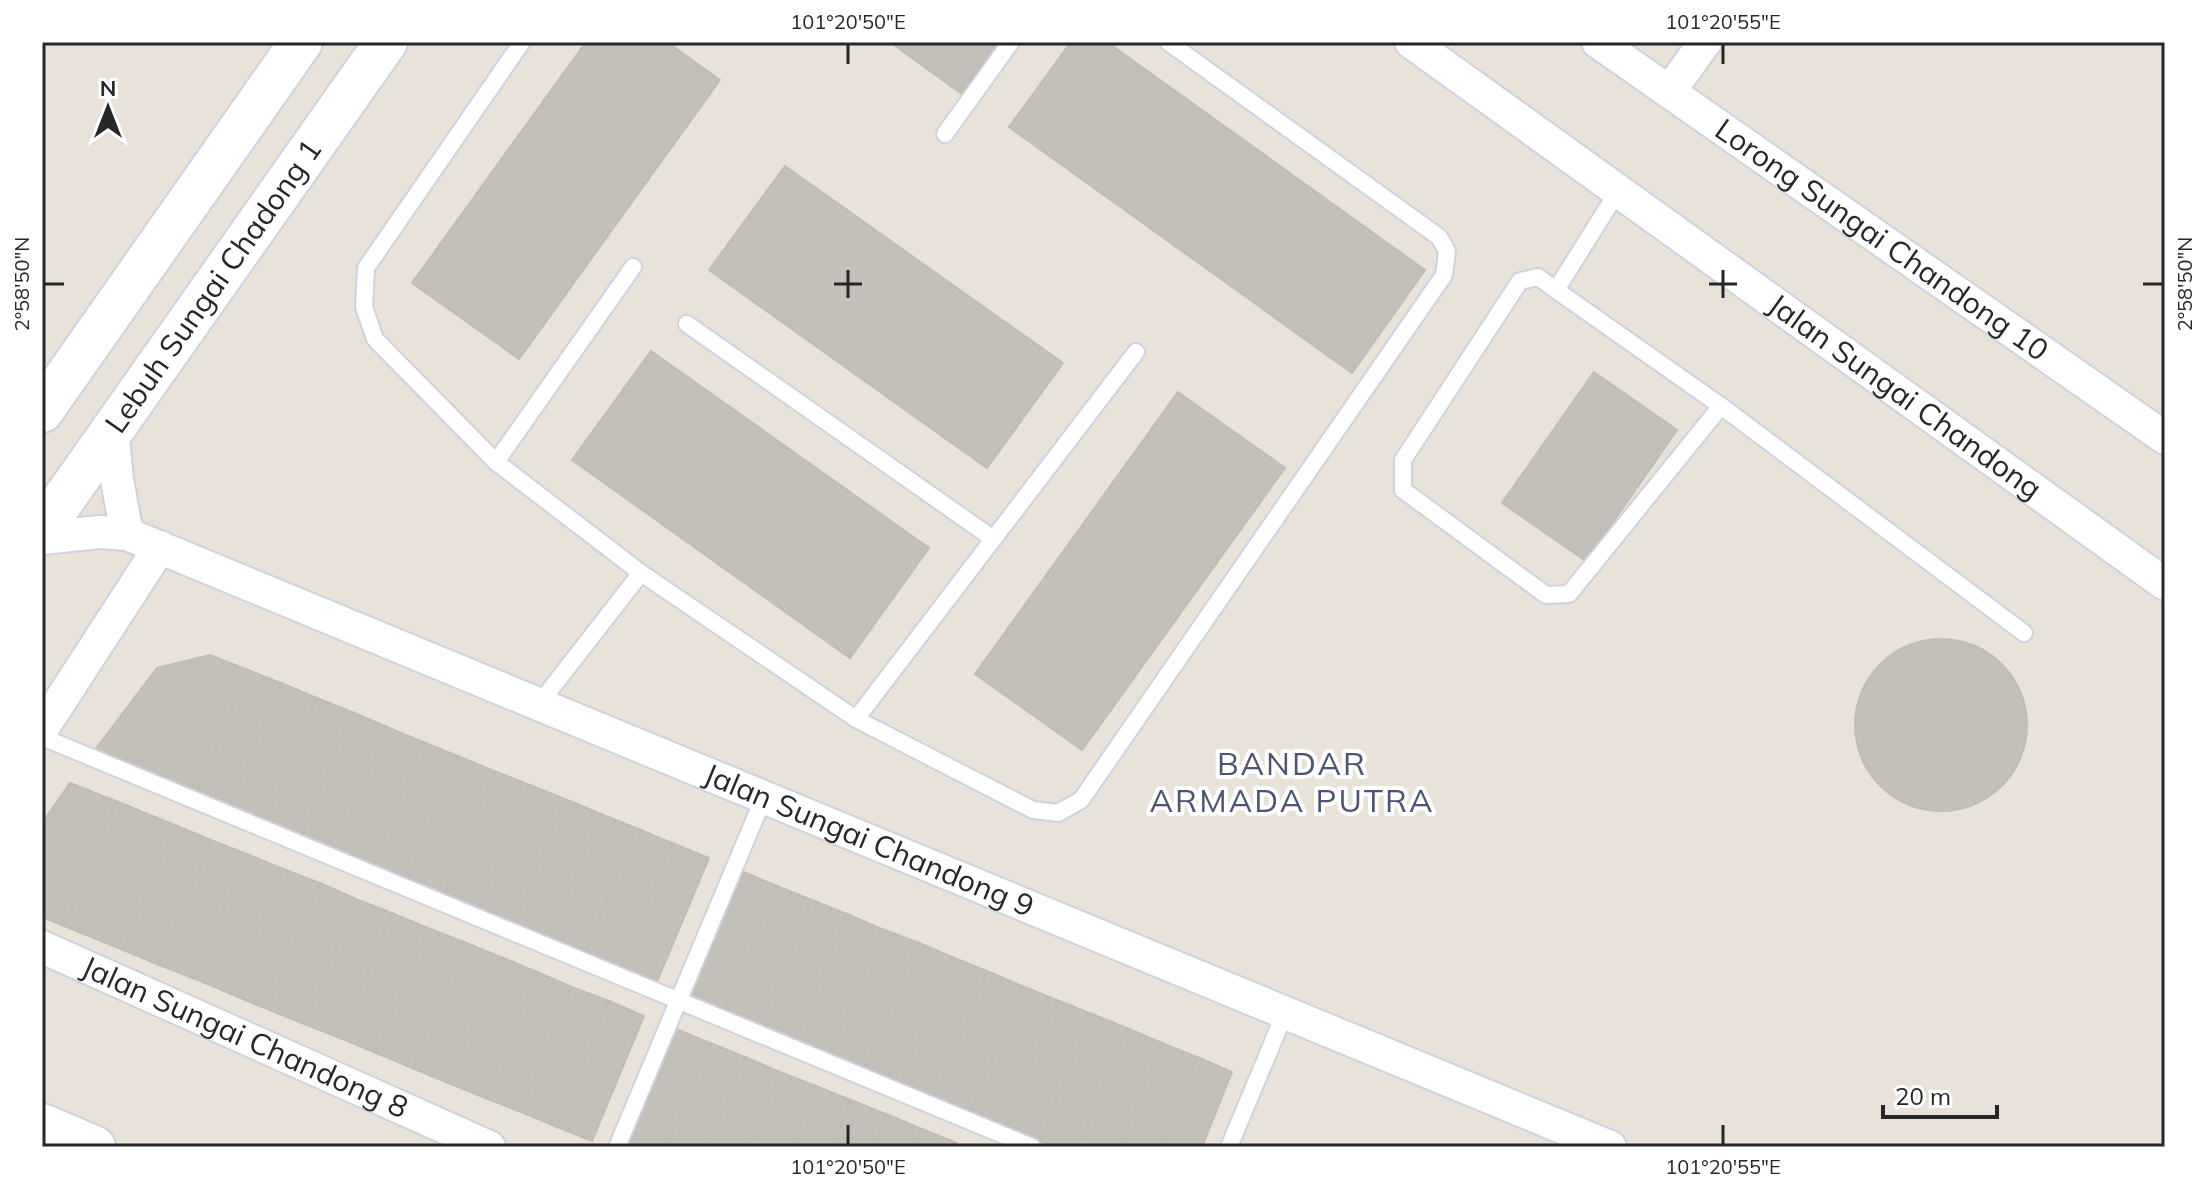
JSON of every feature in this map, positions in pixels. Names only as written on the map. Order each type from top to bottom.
[{"type":"street","points":[[44,405],[301,42]]},
{"type":"street","name":"Lebuh Sungai Chadong 1","points":[[42,530],[386,42]]},
{"type":"street","name":"Jalan Sungai Chandong","points":[[1411,42],[2165,584]]},
{"type":"street","name":"Lorong Sungai Chandong 10","points":[[1598,42],[2165,438]]},
{"type":"street","points":[[1669,92],[1705,42]]},
{"type":"street","points":[[112,427],[127,534]]},
{"type":"street","name":"Jalan Sungai Chandong 9","points":[[42,538],[100,532],[127,534],[1610,1147]]},
{"type":"street","points":[[42,729],[160,547]]},
{"type":"street","name":"Jalan Sungai Chandong 8","points":[[42,947],[489,1147]]},
{"type":"street","points":[[42,1125],[94,1147]]},
{"type":"lane","points":[[522,42],[366,268],[364,307],[375,339],[496,462],[641,573],[856,719],[1033,810],[1058,813],[1081,800],[1444,275],[1447,251],[1439,237],[1168,42]]},
{"type":"lane","points":[[945,134],[1011,42]]},
{"type":"lane","points":[[1556,290],[1618,191]]},
{"type":"lane","points":[[496,462],[633,267]]},
{"type":"lane","points":[[1721,406],[1569,594],[1546,595],[1403,490],[1403,460],[1520,281],[1538,277],[1721,406],[2024,633]]},
{"type":"lane","points":[[687,324],[992,538]]},
{"type":"lane","points":[[856,719],[1136,352]]},
{"type":"lane","points":[[539,704],[641,573]]},
{"type":"lane","points":[[42,737],[1032,1147]]},
{"type":"lane","points":[[617,1147],[764,797]]},
{"type":"lane","points":[[1229,1147],[1285,1013]]},
{"type":"building","points":[[586,42],[667,42],[720,80],[519,359],[412,283]]},
{"type":"building","points":[[890,42],[999,42],[962,94]]},
{"type":"building","points":[[1071,42],[1107,42],[1425,270],[1352,373],[1009,127]]},
{"type":"building","points":[[785,166],[1063,363],[987,468],[709,270]]},
{"type":"building","points":[[651,351],[929,548],[850,658],[572,460]]},
{"type":"building","points":[[1594,372],[1677,430],[1586,561],[1502,503]]},
{"type":"building","points":[[1178,392],[1285,468],[1082,750],[975,674]]},
{"type":"building","points":[[1941,639],[1974,645],[2002,664],[2021,692],[2027,725],[2021,758],[2002,786],[1974,805],[1941,811],[1908,805],[1880,786],[1861,758],[1855,725],[1861,692],[1880,664],[1908,645]]},
{"type":"building","points":[[210,655],[248,670],[196,797],[94,751],[157,668]]},
{"type":"building","points":[[248,670],[281,683],[228,810],[196,797]]},
{"type":"building","points":[[281,683],[317,698],[264,825],[228,810]]},
{"type":"building","points":[[317,698],[352,712],[300,839],[264,825]]},
{"type":"building","points":[[352,712],[387,727],[335,853],[300,839]]},
{"type":"building","points":[[387,727],[423,742],[371,868],[335,853]]},
{"type":"building","points":[[423,742],[458,756],[406,883],[371,868]]},
{"type":"building","points":[[458,756],[494,771],[442,897],[406,883]]},
{"type":"building","points":[[494,771],[530,785],[477,912],[442,897]]},
{"type":"building","points":[[70,783],[116,801],[64,926],[42,917],[42,823]]},
{"type":"building","points":[[530,785],[565,799],[513,926],[477,912]]},
{"type":"building","points":[[565,799],[601,814],[548,941],[513,926]]},
{"type":"building","points":[[116,801],[175,825],[123,950],[64,926]]},
{"type":"building","points":[[601,814],[636,828],[584,955],[548,941]]},
{"type":"building","points":[[175,825],[211,840],[159,965],[123,950]]},
{"type":"building","points":[[636,828],[672,843],[620,969],[584,955]]},
{"type":"building","points":[[211,840],[247,854],[195,979],[159,965]]},
{"type":"building","points":[[672,843],[709,858],[656,984],[620,969]]},
{"type":"building","points":[[247,854],[283,869],[231,994],[195,979]]},
{"type":"building","points":[[283,869],[320,883],[267,1009],[231,994]]},
{"type":"building","points":[[741,871],[777,886],[724,1012],[688,998]]},
{"type":"building","points":[[320,883],[356,899],[304,1024],[267,1009]]},
{"type":"building","points":[[777,886],[812,900],[760,1026],[724,1012]]},
{"type":"building","points":[[356,899],[392,913],[340,1038],[304,1024]]},
{"type":"building","points":[[812,900],[847,914],[795,1041],[760,1026]]},
{"type":"building","points":[[392,913],[428,928],[376,1053],[340,1038]]},
{"type":"building","points":[[847,914],[882,929],[830,1055],[795,1041]]},
{"type":"building","points":[[428,928],[464,942],[412,1068],[376,1053]]},
{"type":"building","points":[[882,929],[917,942],[865,1069],[830,1055]]},
{"type":"building","points":[[464,942],[501,957],[448,1083],[412,1068]]},
{"type":"building","points":[[917,942],[952,957],[900,1083],[865,1069]]},
{"type":"building","points":[[501,957],[537,972],[485,1098],[448,1083]]},
{"type":"building","points":[[952,957],[987,971],[935,1098],[900,1083]]},
{"type":"building","points":[[987,971],[1022,986],[970,1112],[935,1098]]},
{"type":"building","points":[[537,972],[572,987],[521,1112],[485,1098]]},
{"type":"building","points":[[1022,986],[1057,1000],[1005,1127],[970,1112]]},
{"type":"building","points":[[572,987],[609,1001],[557,1127],[521,1112]]},
{"type":"building","points":[[1057,1000],[1092,1014],[1040,1141],[1005,1127]]},
{"type":"building","points":[[609,1001],[644,1016],[592,1141],[557,1127]]},
{"type":"building","points":[[1092,1014],[1127,1028],[1078,1147],[1055,1147],[1040,1141]]},
{"type":"building","points":[[1127,1028],[1162,1043],[1119,1147],[1078,1147]]},
{"type":"building","points":[[676,1029],[710,1043],[667,1147],[627,1147]]},
{"type":"building","points":[[710,1043],[745,1057],[708,1147],[667,1147]]},
{"type":"building","points":[[1162,1043],[1197,1057],[1160,1147],[1119,1147]]},
{"type":"building","points":[[745,1057],[780,1072],[749,1147],[708,1147]]},
{"type":"building","points":[[1197,1057],[1232,1072],[1202,1147],[1160,1147]]},
{"type":"building","points":[[780,1072],[816,1086],[791,1147],[749,1147]]},
{"type":"building","points":[[816,1086],[851,1100],[832,1147],[791,1147]]},
{"type":"building","points":[[851,1100],[886,1114],[873,1147],[832,1147]]},
{"type":"building","points":[[886,1114],[922,1129],[914,1147],[873,1147]]},
{"type":"building","points":[[922,1129],[957,1143],[955,1147],[914,1147]]},
{"type":"district","name":"BANDAR ARMADA PUTRA","points":[[1292,782]]}]
